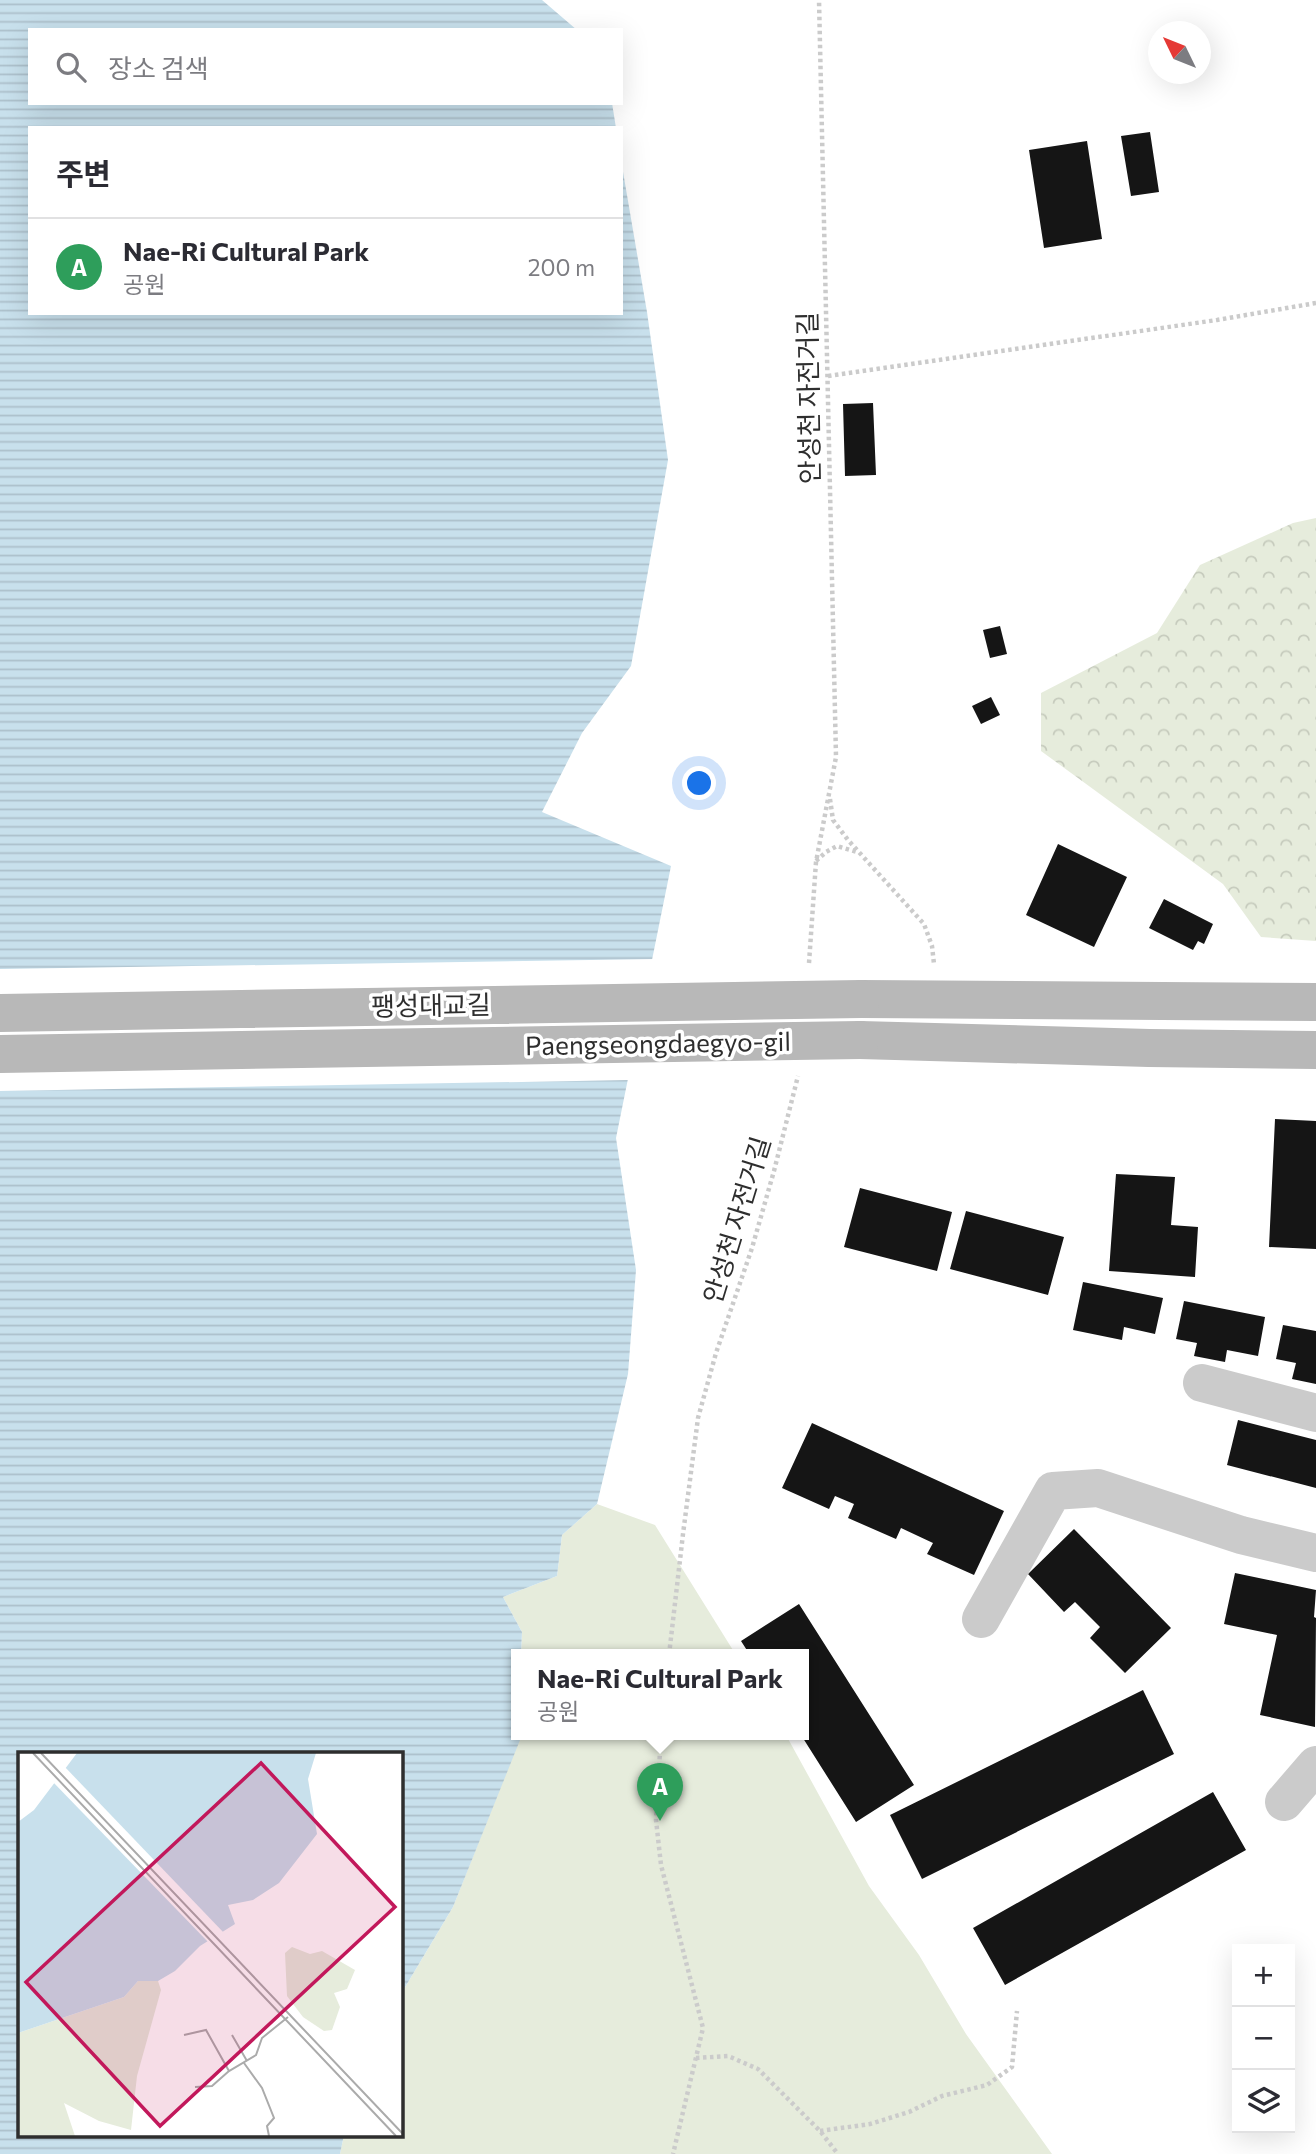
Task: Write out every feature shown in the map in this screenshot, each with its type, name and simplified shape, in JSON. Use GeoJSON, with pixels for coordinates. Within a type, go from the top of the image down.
{"type":"FeatureCollection","features":[{"type":"Feature","properties":{"kind":"main road","name":"팽성대교길"},"geometry":{"type":"LineString","coordinates":[[0,1013],[861,999],[1316,1002]]}},
{"type":"Feature","properties":{"kind":"main road","name":"Paengseongdaegyo-gil"},"geometry":{"type":"LineString","coordinates":[[0,1054],[860,1040],[1316,1050]]}},
{"type":"Feature","properties":{"kind":"street"},"geometry":{"type":"LineString","coordinates":[[1202,1383],[1316,1413]]}},
{"type":"Feature","properties":{"kind":"street"},"geometry":{"type":"LineString","coordinates":[[981,1619],[1053,1491],[1098,1488],[1241,1535],[1316,1553]]}},
{"type":"Feature","properties":{"kind":"street"},"geometry":{"type":"LineString","coordinates":[[1284,1802],[1316,1765]]}},
{"type":"Feature","properties":{"kind":"path","name":"안성천 자전거길"},"geometry":{"type":"LineString","coordinates":[[808,975],[816,862],[836,757],[819,0]]}},
{"type":"Feature","properties":{"kind":"path"},"geometry":{"type":"LineString","coordinates":[[828,376],[1204,322],[1316,303]]}},
{"type":"Feature","properties":{"kind":"path","name":"안성천 자전거길"},"geometry":{"type":"LineString","coordinates":[[829,795],[834,820],[858,852],[924,924],[932,946],[935,971]]}},
{"type":"Feature","properties":{"kind":"path"},"geometry":{"type":"LineString","coordinates":[[816,862],[836,846],[858,852]]}},
{"type":"Feature","properties":{"kind":"path","name":"안성천 자전거길"},"geometry":{"type":"LineString","coordinates":[[670,1649],[698,1418],[716,1353],[752,1248],[798,1081],[799,1068]]}},
{"type":"Feature","properties":{"kind":"path"},"geometry":{"type":"LineString","coordinates":[[661,1740],[656,1821],[661,1865],[703,2028],[673,2154]]}},
{"type":"Feature","properties":{"kind":"path"},"geometry":{"type":"LineString","coordinates":[[820,2131],[870,2124],[909,2112],[942,2096],[987,2085],[1012,2067],[1017,2011]]}},
{"type":"Feature","properties":{"kind":"path"},"geometry":{"type":"LineString","coordinates":[[696,2058],[728,2056],[758,2069],[820,2131],[838,2154]]}},
{"type":"Feature","properties":{"kind":"green space"},"geometry":{"type":"Polygon","coordinates":[[[1316,518],[1316,941],[1261,937],[1223,884],[1041,751],[1041,693],[1157,633],[1200,565],[1293,523],[1316,518]]]}},
{"type":"Feature","properties":{"kind":"green space"},"geometry":{"type":"Polygon","coordinates":[[[597,1504],[655,1525],[732,1649],[521,1649],[522,1632],[503,1597],[557,1576],[562,1535],[597,1504]]]}},
{"type":"Feature","properties":{"kind":"green space"},"geometry":{"type":"Polygon","coordinates":[[[519,1740],[789,1740],[869,1886],[919,1955],[966,2034],[1052,2154],[340,2154],[344,2136],[402,2136],[402,1992],[453,1907],[519,1740]]]}},
{"type":"Feature","properties":{"kind":"water"},"geometry":{"type":"Polygon","coordinates":[[[0,0],[542,0],[575,28],[28,28],[28,105],[612,105],[616,126],[28,126],[28,315],[623,315],[623,172],[668,460],[631,666],[582,733],[542,812],[671,866],[616,1138],[636,1270],[628,1374],[597,1504],[562,1535],[557,1576],[503,1597],[522,1632],[521,1649],[511,1649],[511,1740],[520,1740],[453,1907],[402,1992],[402,1752],[18,1752],[18,2136],[344,2136],[340,2154],[0,2154],[0,0]]]}},
{"type":"Feature","properties":{"kind":"pier"},"geometry":{"type":"Polygon","coordinates":[[[656,959],[631,1080],[0,1091],[0,969],[656,959]]]}},
{"type":"Feature","properties":{"kind":"building"},"geometry":{"type":"Polygon","coordinates":[[[1150,132],[1159,192],[1131,196],[1121,136],[1150,132]]]}},
{"type":"Feature","properties":{"kind":"building"},"geometry":{"type":"Polygon","coordinates":[[[1087,141],[1102,239],[1044,248],[1029,150],[1087,141]]]}},
{"type":"Feature","properties":{"kind":"building"},"geometry":{"type":"Polygon","coordinates":[[[873,403],[876,475],[845,476],[843,404],[873,403]]]}},
{"type":"Feature","properties":{"kind":"building"},"geometry":{"type":"Polygon","coordinates":[[[1000,626],[1007,654],[990,658],[983,630],[1000,626]]]}},
{"type":"Feature","properties":{"kind":"building"},"geometry":{"type":"Polygon","coordinates":[[[991,697],[1000,715],[981,724],[972,706],[991,697]]]}},
{"type":"Feature","properties":{"kind":"building"},"geometry":{"type":"Polygon","coordinates":[[[1058,844],[1127,877],[1094,947],[1026,915],[1058,844]]]}},
{"type":"Feature","properties":{"kind":"building"},"geometry":{"type":"Polygon","coordinates":[[[1164,899],[1213,924],[1204,944],[1198,941],[1193,950],[1149,928],[1164,899]]]}},
{"type":"Feature","properties":{"kind":"building"},"geometry":{"type":"Polygon","coordinates":[[[1275,1119],[1316,1121],[1316,1249],[1269,1247],[1275,1119]]]}},
{"type":"Feature","properties":{"kind":"building"},"geometry":{"type":"Polygon","coordinates":[[[1116,1174],[1175,1177],[1171,1225],[1198,1227],[1195,1277],[1109,1271],[1116,1174]]]}},
{"type":"Feature","properties":{"kind":"building"},"geometry":{"type":"Polygon","coordinates":[[[860,1188],[952,1212],[937,1271],[844,1247],[860,1188]]]}},
{"type":"Feature","properties":{"kind":"building"},"geometry":{"type":"Polygon","coordinates":[[[966,1211],[1064,1237],[1048,1295],[950,1269],[966,1211]]]}},
{"type":"Feature","properties":{"kind":"building"},"geometry":{"type":"Polygon","coordinates":[[[1083,1282],[1163,1298],[1155,1334],[1124,1327],[1122,1340],[1073,1330],[1083,1282]]]}},
{"type":"Feature","properties":{"kind":"building"},"geometry":{"type":"Polygon","coordinates":[[[1184,1301],[1265,1317],[1258,1356],[1227,1350],[1225,1362],[1194,1356],[1197,1343],[1176,1339],[1184,1301]]]}},
{"type":"Feature","properties":{"kind":"building"},"geometry":{"type":"Polygon","coordinates":[[[1283,1325],[1316,1331],[1316,1384],[1292,1379],[1296,1363],[1276,1359],[1283,1325]]]}},
{"type":"Feature","properties":{"kind":"building"},"geometry":{"type":"Polygon","coordinates":[[[1238,1420],[1316,1440],[1316,1488],[1227,1465],[1238,1420]]]}},
{"type":"Feature","properties":{"kind":"building"},"geometry":{"type":"Polygon","coordinates":[[[812,1423],[1004,1511],[974,1575],[927,1554],[933,1543],[901,1528],[896,1539],[848,1518],[854,1504],[835,1496],[829,1509],[782,1488],[812,1423]]]}},
{"type":"Feature","properties":{"kind":"building"},"geometry":{"type":"Polygon","coordinates":[[[1074,1529],[1171,1628],[1125,1673],[1090,1638],[1100,1627],[1075,1602],[1064,1612],[1028,1574],[1074,1529]]]}},
{"type":"Feature","properties":{"kind":"building"},"geometry":{"type":"Polygon","coordinates":[[[1235,1573],[1316,1590],[1315,1727],[1260,1715],[1277,1635],[1224,1624],[1235,1573]]]}},
{"type":"Feature","properties":{"kind":"building"},"geometry":{"type":"Polygon","coordinates":[[[799,1604],[914,1785],[856,1822],[804,1740],[809,1740],[809,1649],[746,1649],[741,1641],[799,1604]]]}},
{"type":"Feature","properties":{"kind":"building"},"geometry":{"type":"Polygon","coordinates":[[[1143,1690],[1174,1754],[922,1879],[890,1815],[1143,1690]]]}},
{"type":"Feature","properties":{"kind":"building"},"geometry":{"type":"Polygon","coordinates":[[[1213,1792],[1246,1850],[1005,1985],[973,1928],[1213,1792]]]}},
{"type":"Feature","properties":{"kind":"place","name":"Nae-Ri Cultural Park"},"geometry":{"type":"Point","coordinates":[660,1821]}}]}
